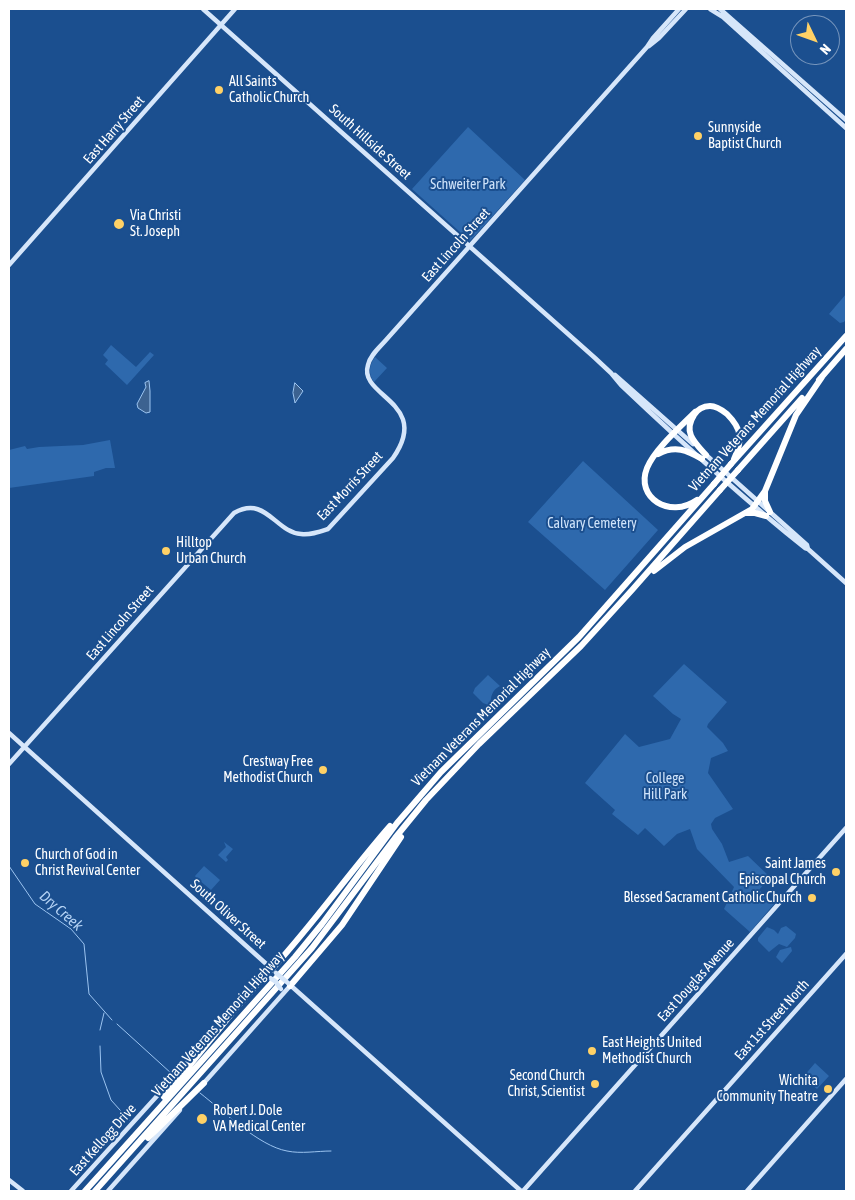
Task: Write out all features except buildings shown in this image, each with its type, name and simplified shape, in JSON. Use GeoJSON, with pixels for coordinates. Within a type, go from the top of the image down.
{"type":"FeatureCollection","features":[{"type":"Feature","properties":{"kind":"highway","name":"Vietnam Veterans Memorial Highway"},"geometry":{"type":"LineString","coordinates":[[85,1191],[322,924],[409,808],[458,754],[579,637],[846,336]]}},
{"type":"Feature","properties":{"kind":"highway","name":"Vietnam Veterans Memorial Highway"},"geometry":{"type":"LineString","coordinates":[[97,1189],[312,948],[412,816],[453,771],[581,646],[846,349]]}},
{"type":"Feature","properties":{"kind":"highway"},"geometry":{"type":"LineString","coordinates":[[632,590],[669,558],[746,513],[756,503],[765,491],[796,416],[822,377]]}},
{"type":"Feature","properties":{"kind":"highway"},"geometry":{"type":"LineString","coordinates":[[704,495],[680,508],[668,507],[658,502],[649,493],[645,479],[653,458],[675,432],[701,408],[709,406],[717,408],[724,412],[739,429],[739,449],[731,464]]}},
{"type":"Feature","properties":{"kind":"highway"},"geometry":{"type":"LineString","coordinates":[[695,412],[689,422],[690,434],[704,457]]}},
{"type":"Feature","properties":{"kind":"highway"},"geometry":{"type":"LineString","coordinates":[[653,458],[664,451],[676,448],[704,457]]}},
{"type":"Feature","properties":{"kind":"highway"},"geometry":{"type":"LineString","coordinates":[[746,513],[768,514],[765,491]]}},
{"type":"Feature","properties":{"kind":"highway"},"geometry":{"type":"LineString","coordinates":[[274,971],[380,837],[409,808]]}},
{"type":"Feature","properties":{"kind":"highway"},"geometry":{"type":"LineString","coordinates":[[289,985],[323,949],[348,916],[401,837],[412,816]]}},
{"type":"Feature","properties":{"kind":"highway"},"geometry":{"type":"LineString","coordinates":[[111,1162],[232,1014]]}},
{"type":"Feature","properties":{"kind":"highway"},"geometry":{"type":"LineString","coordinates":[[97,1189],[204,1083]]}},
{"type":"Feature","properties":{"kind":"main road","name":"South Hillside Street"},"geometry":{"type":"LineString","coordinates":[[203,9],[611,373],[621,385],[768,514],[807,545],[808,549],[846,583]]}},
{"type":"Feature","properties":{"kind":"main road","name":"East Harry Street"},"geometry":{"type":"LineString","coordinates":[[9,265],[236,9]]}},
{"type":"Feature","properties":{"kind":"main road"},"geometry":{"type":"LineString","coordinates":[[671,17],[672,9]]}},
{"type":"Feature","properties":{"kind":"main road","name":"East Lincoln Street"},"geometry":{"type":"LineString","coordinates":[[648,47],[653,38],[679,9]]}},
{"type":"Feature","properties":{"kind":"main road","name":"East Lincoln Street"},"geometry":{"type":"LineString","coordinates":[[404,428],[398,409],[373,386],[367,372],[368,363],[374,354],[648,47],[686,9]]}},
{"type":"Feature","properties":{"kind":"main road"},"geometry":{"type":"LineString","coordinates":[[710,9],[723,17],[846,128]]}},
{"type":"Feature","properties":{"kind":"main road"},"geometry":{"type":"LineString","coordinates":[[720,9],[846,120]]}},
{"type":"Feature","properties":{"kind":"main road","name":"East Morris Street"},"geometry":{"type":"LineString","coordinates":[[254,508],[264,511],[288,530],[300,534],[315,534],[328,529],[392,458],[404,437],[404,428]]}},
{"type":"Feature","properties":{"kind":"main road","name":"East Lincoln Street"},"geometry":{"type":"LineString","coordinates":[[9,764],[82,685],[226,521],[238,510],[254,508]]}},
{"type":"Feature","properties":{"kind":"main road","name":"South Oliver Street"},"geometry":{"type":"LineString","coordinates":[[9,733],[289,985],[522,1191]]}},
{"type":"Feature","properties":{"kind":"main road","name":"East Douglas Avenue"},"geometry":{"type":"LineString","coordinates":[[522,1191],[846,828]]}},
{"type":"Feature","properties":{"kind":"main road","name":"East 1st Street North"},"geometry":{"type":"LineString","coordinates":[[635,1191],[846,954]]}},
{"type":"Feature","properties":{"kind":"main road","name":"East Kellogg Drive"},"geometry":{"type":"LineString","coordinates":[[71,1191],[262,981],[274,971]]}},
{"type":"Feature","properties":{"kind":"main road"},"geometry":{"type":"LineString","coordinates":[[262,981],[270,978],[275,981],[281,989],[280,997]]}},
{"type":"Feature","properties":{"kind":"main road"},"geometry":{"type":"LineString","coordinates":[[108,1191],[289,985]]}},
{"type":"Feature","properties":{"kind":"main road"},"geometry":{"type":"LineString","coordinates":[[747,1191],[846,1079]]}},
{"type":"Feature","properties":{"kind":"main road"},"geometry":{"type":"LineString","coordinates":[[9,1180],[21,1191]]}},
{"type":"Feature","properties":{"kind":"green space","name":"Schweiter Park"},"geometry":{"type":"Polygon","coordinates":[[[468,127],[525,180],[470,241],[412,189],[468,127]]]}},
{"type":"Feature","properties":{"kind":"green space"},"geometry":{"type":"Polygon","coordinates":[[[846,294],[846,319],[840,323],[829,314],[846,294]]]}},
{"type":"Feature","properties":{"kind":"green space"},"geometry":{"type":"Polygon","coordinates":[[[111,345],[136,367],[150,352],[154,355],[127,385],[105,364],[108,360],[103,355],[111,345]]]}},
{"type":"Feature","properties":{"kind":"green space"},"geometry":{"type":"Polygon","coordinates":[[[375,357],[387,368],[374,382],[370,369],[375,357]]]}},
{"type":"Feature","properties":{"kind":"green space"},"geometry":{"type":"Polygon","coordinates":[[[110,440],[115,468],[106,468],[94,472],[94,476],[9,488],[9,450],[25,446],[27,449],[83,445],[110,440]]]}},
{"type":"Feature","properties":{"kind":"green space","name":"Calvary Cemetery"},"geometry":{"type":"Polygon","coordinates":[[[583,461],[658,530],[605,590],[528,522],[583,461]]]}},
{"type":"Feature","properties":{"kind":"green space","name":"College Hill Park"},"geometry":{"type":"Polygon","coordinates":[[[684,664],[727,702],[707,727],[723,743],[728,751],[711,758],[708,773],[733,809],[715,818],[711,824],[729,862],[748,856],[770,877],[759,890],[774,904],[750,932],[724,909],[734,887],[697,849],[690,829],[677,834],[664,846],[645,828],[638,835],[612,814],[615,810],[585,783],[625,734],[639,747],[670,739],[681,719],[653,696],[684,664]]]}},
{"type":"Feature","properties":{"kind":"green space"},"geometry":{"type":"Polygon","coordinates":[[[488,675],[500,686],[492,694],[491,706],[483,703],[473,693],[475,688],[488,675]]]}},
{"type":"Feature","properties":{"kind":"green space"},"geometry":{"type":"Polygon","coordinates":[[[224,842],[233,849],[226,857],[228,860],[226,862],[218,855],[226,847],[224,842]]]}},
{"type":"Feature","properties":{"kind":"green space"},"geometry":{"type":"Polygon","coordinates":[[[204,866],[220,880],[211,890],[199,880],[200,884],[198,886],[192,882],[197,879],[195,876],[204,866]]]}},
{"type":"Feature","properties":{"kind":"green space"},"geometry":{"type":"Polygon","coordinates":[[[786,926],[796,934],[787,947],[779,944],[769,952],[758,941],[758,938],[767,927],[778,934],[781,928],[786,926]]]}},
{"type":"Feature","properties":{"kind":"green space"},"geometry":{"type":"Polygon","coordinates":[[[791,947],[792,951],[782,963],[776,957],[780,950],[791,947]]]}},
{"type":"Feature","properties":{"kind":"green space"},"geometry":{"type":"Polygon","coordinates":[[[815,1063],[829,1076],[817,1089],[803,1077],[815,1063]]]}},
{"type":"Feature","properties":{"kind":"shaded area"},"geometry":{"type":"Polygon","coordinates":[[[149,381],[150,412],[146,413],[138,408],[137,404],[146,387],[145,383],[149,381]]]}},
{"type":"Feature","properties":{"kind":"shaded area"},"geometry":{"type":"Polygon","coordinates":[[[295,383],[303,391],[295,403],[293,393],[295,383]]]}},
{"type":"Feature","properties":{"kind":"waterway","name":"Dry Creek"},"geometry":{"type":"LineString","coordinates":[[9,866],[35,904],[71,929],[84,944],[89,994],[112,1020]]}},
{"type":"Feature","properties":{"kind":"waterway","name":"Dry Creek"},"geometry":{"type":"LineString","coordinates":[[100,1030],[104,1013]]}},
{"type":"Feature","properties":{"kind":"waterway"},"geometry":{"type":"LineString","coordinates":[[117,1024],[172,1074]]}},
{"type":"Feature","properties":{"kind":"waterway","name":"Dry Creek"},"geometry":{"type":"LineString","coordinates":[[100,1046],[101,1072],[111,1100],[129,1120]]}},
{"type":"Feature","properties":{"kind":"waterway"},"geometry":{"type":"LineString","coordinates":[[200,1093],[253,1135],[276,1148],[298,1152],[331,1151]]}},
{"type":"Feature","properties":{"kind":"place","name":"All Saints Catholic Church"},"geometry":{"type":"Point","coordinates":[219,90]}},
{"type":"Feature","properties":{"kind":"place","name":"Sunnyside Baptist Church"},"geometry":{"type":"Point","coordinates":[698,136]}},
{"type":"Feature","properties":{"kind":"place","name":"Via Christi St. Joseph"},"geometry":{"type":"Point","coordinates":[119,224]}},
{"type":"Feature","properties":{"kind":"place","name":"Hilltop Urban Church"},"geometry":{"type":"Point","coordinates":[166,551]}},
{"type":"Feature","properties":{"kind":"place","name":"Crestway Free Methodist Church"},"geometry":{"type":"Point","coordinates":[323,770]}},
{"type":"Feature","properties":{"kind":"place","name":"Church of God in Christ Revival Center"},"geometry":{"type":"Point","coordinates":[25,863]}},
{"type":"Feature","properties":{"kind":"place","name":"Saint James Episcopal Church"},"geometry":{"type":"Point","coordinates":[836,872]}},
{"type":"Feature","properties":{"kind":"place","name":"Blessed Sacrament Catholic Church"},"geometry":{"type":"Point","coordinates":[812,898]}},
{"type":"Feature","properties":{"kind":"place","name":"East Heights United Methodist Church"},"geometry":{"type":"Point","coordinates":[592,1051]}},
{"type":"Feature","properties":{"kind":"place","name":"Second Church Christ, Scientist"},"geometry":{"type":"Point","coordinates":[595,1084]}},
{"type":"Feature","properties":{"kind":"place","name":"Wichita Community Theatre"},"geometry":{"type":"Point","coordinates":[828,1089]}},
{"type":"Feature","properties":{"kind":"place","name":"Robert J. Dole VA Medical Center"},"geometry":{"type":"Point","coordinates":[202,1119]}}]}
